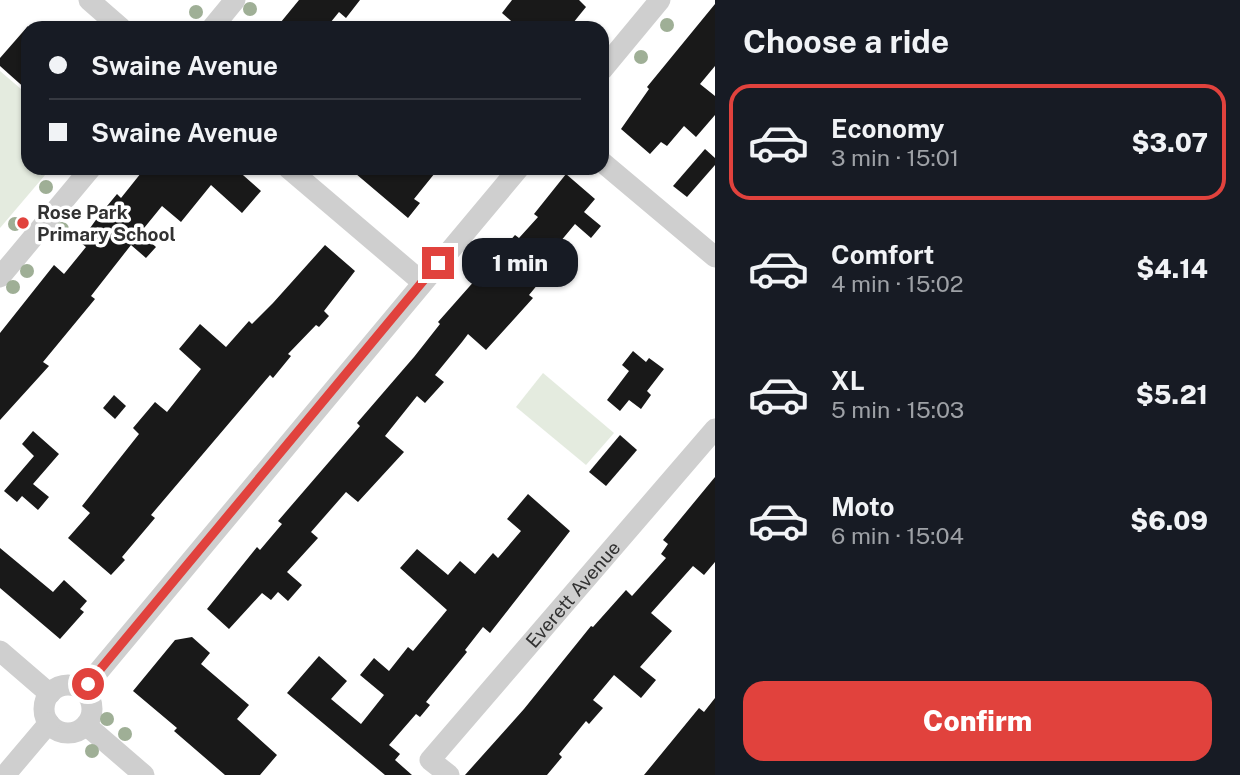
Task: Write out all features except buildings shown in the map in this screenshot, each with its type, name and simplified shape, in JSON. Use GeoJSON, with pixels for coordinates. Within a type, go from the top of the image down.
{"type":"FeatureCollection","features":[{"type":"Feature","properties":{"kind":"street"},"geometry":{"type":"LineString","coordinates":[[89,0],[113,21]]}},
{"type":"Feature","properties":{"kind":"street"},"geometry":{"type":"LineString","coordinates":[[218,21],[235,0]]}},
{"type":"Feature","properties":{"kind":"street"},"geometry":{"type":"LineString","coordinates":[[609,62],[660,0]]}},
{"type":"Feature","properties":{"kind":"street"},"geometry":{"type":"LineString","coordinates":[[609,168],[715,257]]}},
{"type":"Feature","properties":{"kind":"street"},"geometry":{"type":"LineString","coordinates":[[0,277],[85,175]]}},
{"type":"Feature","properties":{"kind":"street"},"geometry":{"type":"LineString","coordinates":[[296,175],[422,282]]}},
{"type":"Feature","properties":{"kind":"street"},"geometry":{"type":"LineString","coordinates":[[83,690],[513,175]]}},
{"type":"Feature","properties":{"kind":"street","name":"Everett Avenue"},"geometry":{"type":"LineString","coordinates":[[449,775],[430,760],[715,429]]}},
{"type":"Feature","properties":{"kind":"street"},"geometry":{"type":"LineString","coordinates":[[0,651],[50,694]]}},
{"type":"Feature","properties":{"kind":"street"},"geometry":{"type":"LineString","coordinates":[[64,686],[83,690],[91,704],[86,725],[71,733],[55,729],[49,723],[44,708],[50,694],[64,686]]}},
{"type":"Feature","properties":{"kind":"street"},"geometry":{"type":"LineString","coordinates":[[5,775],[49,723]]}},
{"type":"Feature","properties":{"kind":"street"},"geometry":{"type":"LineString","coordinates":[[86,725],[144,775]]}},
{"type":"Feature","properties":{"kind":"shaded area"},"geometry":{"type":"Polygon","coordinates":[[[0,71],[21,89],[21,175],[45,175],[0,228],[0,71]]]}},
{"type":"Feature","properties":{"kind":"shaded area"},"geometry":{"type":"Polygon","coordinates":[[[543,373],[614,433],[586,465],[516,407],[543,373]]]}},
{"type":"Feature","properties":{"kind":"place","name":"Rose Park Primary School"},"geometry":{"type":"Point","coordinates":[23,223]}},
{"type":"Feature","properties":{"kind":"route"},"geometry":{"type":"LineString","coordinates":[[88,684],[438,263]]}}]}
